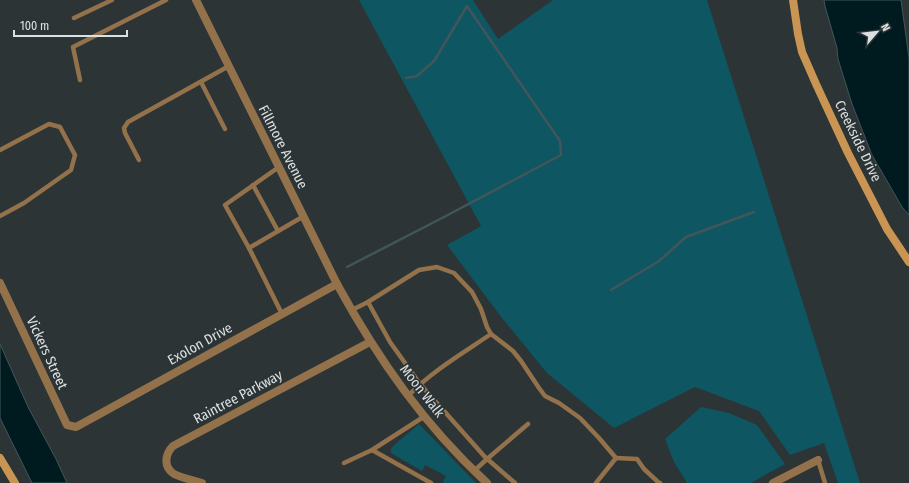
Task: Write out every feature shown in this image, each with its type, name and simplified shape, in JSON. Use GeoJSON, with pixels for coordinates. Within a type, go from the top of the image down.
{"type":"FeatureCollection","features":[{"type":"Feature","properties":{"kind":"street","name":"Fillmore Avenue"},"geometry":{"type":"LineString","coordinates":[[196,0],[350,307]]}},
{"type":"Feature","properties":{"kind":"street","name":"Creekside Drive"},"geometry":{"type":"LineString","coordinates":[[793,0],[802,52],[816,84],[845,146],[887,229],[909,262]]}},
{"type":"Feature","properties":{"kind":"street","name":"Vickers Street"},"geometry":{"type":"LineString","coordinates":[[0,283],[67,425],[76,427]]}},
{"type":"Feature","properties":{"kind":"street","name":"Exolon Drive"},"geometry":{"type":"LineString","coordinates":[[76,427],[338,284]]}},
{"type":"Feature","properties":{"kind":"street","name":"Moon Walk"},"geometry":{"type":"LineString","coordinates":[[350,307],[370,342],[408,396],[446,441],[488,483]]}},
{"type":"Feature","properties":{"kind":"street","name":"Raintree Parkway"},"geometry":{"type":"LineString","coordinates":[[202,483],[175,474],[170,470],[167,466],[166,456],[168,451],[173,446],[370,342]]}},
{"type":"Feature","properties":{"kind":"street"},"geometry":{"type":"LineString","coordinates":[[773,483],[818,460]]}},
{"type":"Feature","properties":{"kind":"street"},"geometry":{"type":"LineString","coordinates":[[1,461],[15,483]]}},
{"type":"Feature","properties":{"kind":"lane"},"geometry":{"type":"LineString","coordinates":[[74,18],[112,0]]}},
{"type":"Feature","properties":{"kind":"lane"},"geometry":{"type":"LineString","coordinates":[[80,80],[72,47],[166,0]]}},
{"type":"Feature","properties":{"kind":"lane"},"geometry":{"type":"LineString","coordinates":[[139,160],[125,133],[124,128],[128,122],[229,66]]}},
{"type":"Feature","properties":{"kind":"lane"},"geometry":{"type":"LineString","coordinates":[[201,82],[225,129]]}},
{"type":"Feature","properties":{"kind":"lane"},"geometry":{"type":"LineString","coordinates":[[0,150],[49,124],[60,127],[74,156],[71,170],[24,203],[0,216]]}},
{"type":"Feature","properties":{"kind":"lane"},"geometry":{"type":"LineString","coordinates":[[279,167],[225,204],[282,314]]}},
{"type":"Feature","properties":{"kind":"lane"},"geometry":{"type":"LineString","coordinates":[[254,185],[278,231]]}},
{"type":"Feature","properties":{"kind":"lane"},"geometry":{"type":"LineString","coordinates":[[249,248],[304,216]]}},
{"type":"Feature","properties":{"kind":"lane"},"geometry":{"type":"LineString","coordinates":[[350,307],[368,302],[419,270],[437,267],[454,273],[472,292],[491,334],[513,351],[545,396],[559,403],[580,418],[616,458],[637,459],[644,469],[660,483]]}},
{"type":"Feature","properties":{"kind":"lane"},"geometry":{"type":"LineString","coordinates":[[368,302],[390,342],[420,384],[487,459],[515,483]]}},
{"type":"Feature","properties":{"kind":"lane"},"geometry":{"type":"LineString","coordinates":[[408,396],[420,384],[449,362],[491,334]]}},
{"type":"Feature","properties":{"kind":"lane"},"geometry":{"type":"LineString","coordinates":[[344,463],[372,450],[425,416]]}},
{"type":"Feature","properties":{"kind":"lane"},"geometry":{"type":"LineString","coordinates":[[474,470],[528,424]]}},
{"type":"Feature","properties":{"kind":"lane"},"geometry":{"type":"LineString","coordinates":[[372,450],[431,483]]}},
{"type":"Feature","properties":{"kind":"lane"},"geometry":{"type":"LineString","coordinates":[[596,483],[616,458]]}},
{"type":"Feature","properties":{"kind":"lane"},"geometry":{"type":"LineString","coordinates":[[818,460],[824,483]]}},
{"type":"Feature","properties":{"kind":"shaded area"},"geometry":{"type":"Polygon","coordinates":[[[359,0],[473,0],[498,39],[553,0],[707,0],[860,483],[838,483],[824,443],[790,455],[759,411],[695,387],[614,428],[547,373],[502,318],[447,245],[481,226],[359,0]]]}},
{"type":"Feature","properties":{"kind":"shaded area"},"geometry":{"type":"Polygon","coordinates":[[[824,0],[901,0],[909,58],[909,215],[902,207],[872,155],[852,104],[838,59],[837,48],[824,0]]]}},
{"type":"Feature","properties":{"kind":"shaded area"},"geometry":{"type":"Polygon","coordinates":[[[0,344],[28,407],[67,483],[32,483],[0,418],[0,344]]]}},
{"type":"Feature","properties":{"kind":"shaded area"},"geometry":{"type":"Polygon","coordinates":[[[701,407],[729,413],[757,425],[785,464],[751,483],[687,483],[674,462],[665,439],[701,407]]]}},
{"type":"Feature","properties":{"kind":"shaded area"},"geometry":{"type":"Polygon","coordinates":[[[419,424],[476,483],[444,483],[443,482],[446,476],[425,465],[422,471],[391,453],[391,449],[394,445],[419,424]]]}},
{"type":"Feature","properties":{"kind":"waterway"},"geometry":{"type":"LineString","coordinates":[[347,267],[561,155],[560,141],[467,6],[434,61],[417,76],[406,78]]}},
{"type":"Feature","properties":{"kind":"waterway"},"geometry":{"type":"LineString","coordinates":[[611,290],[659,261],[686,237],[754,212]]}}]}
